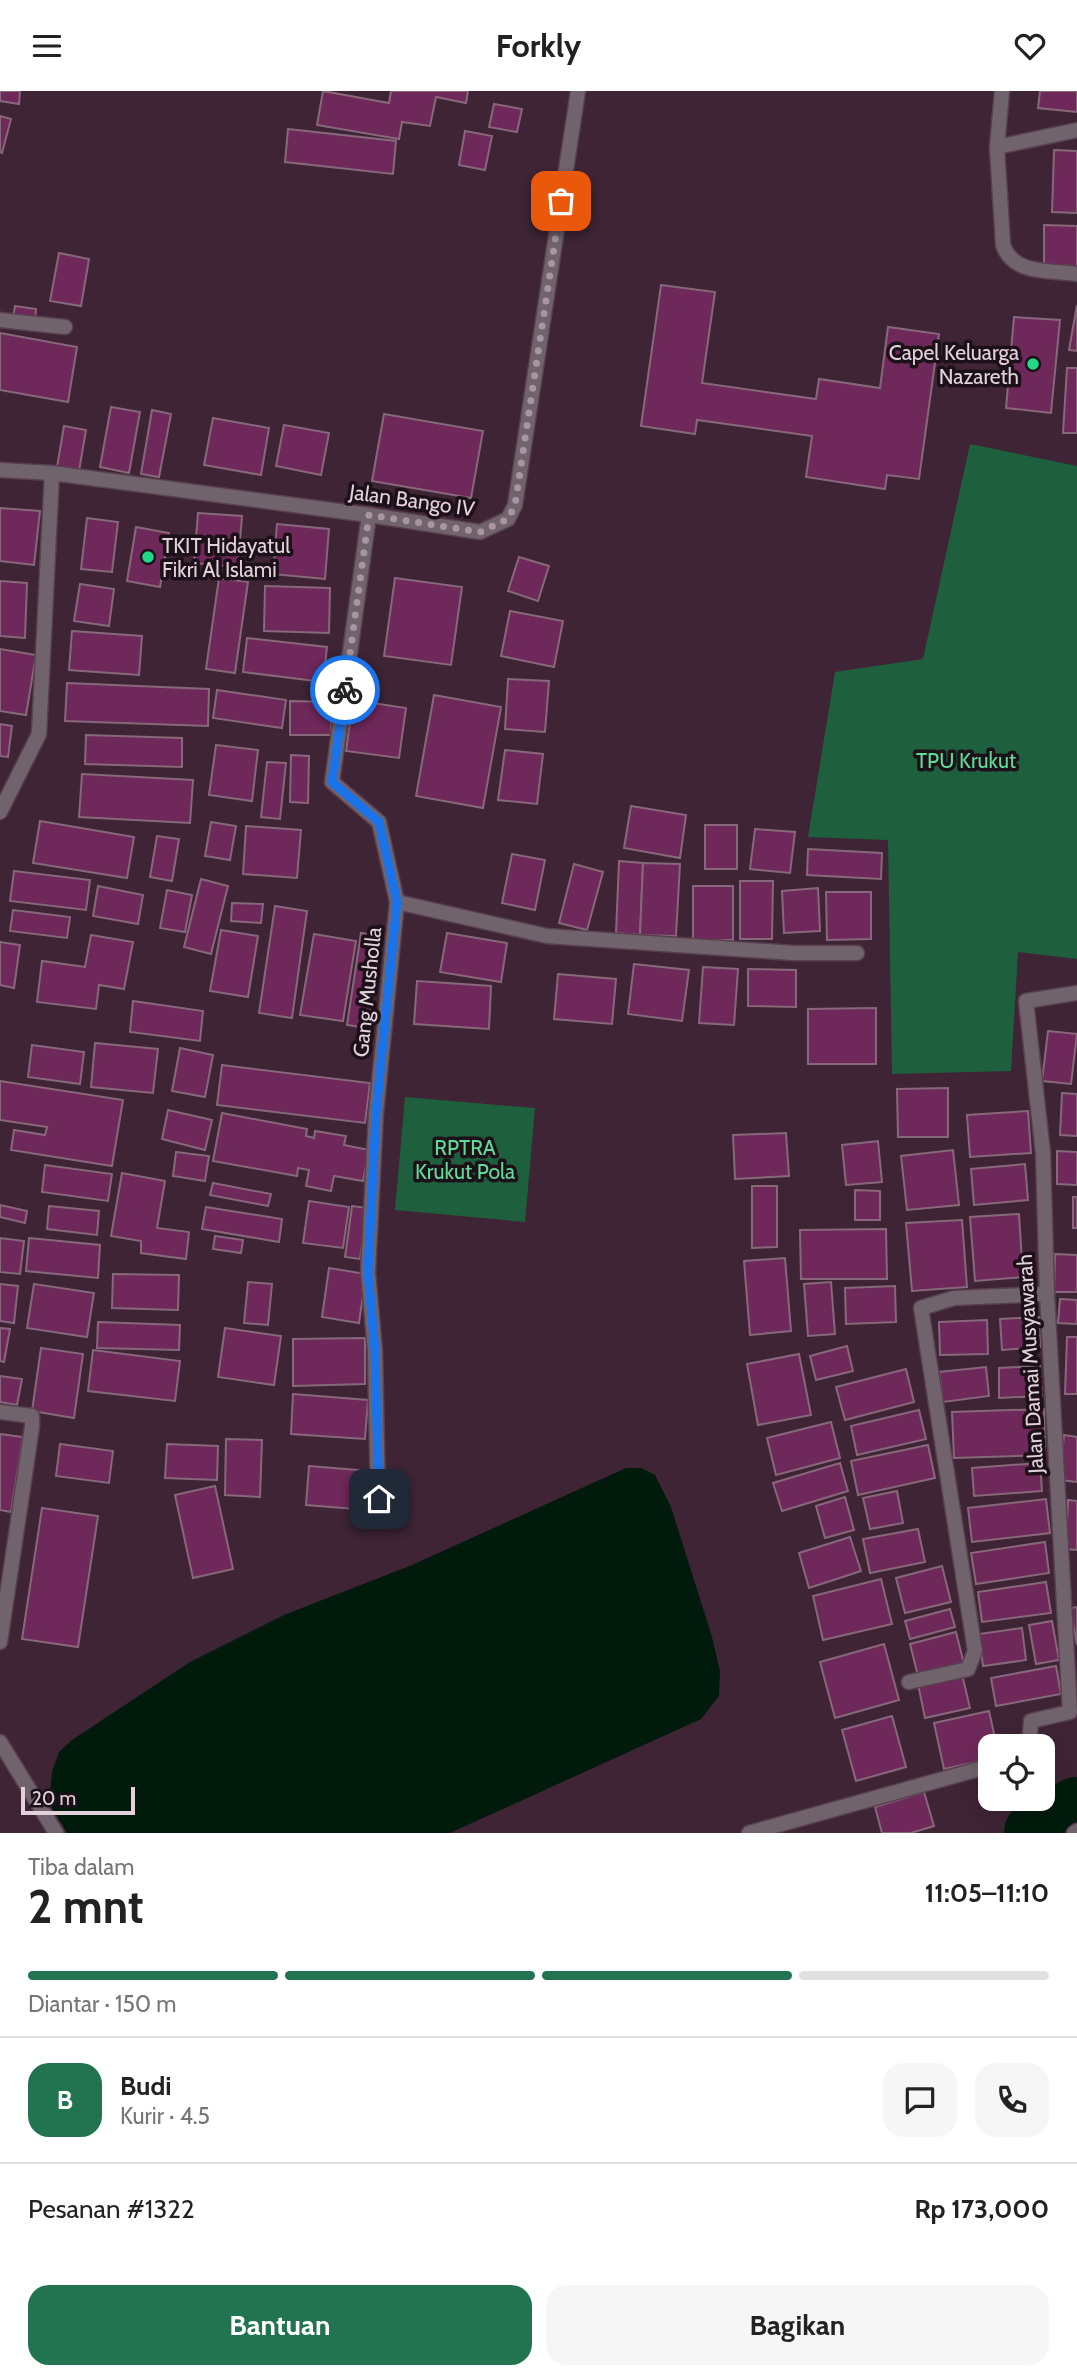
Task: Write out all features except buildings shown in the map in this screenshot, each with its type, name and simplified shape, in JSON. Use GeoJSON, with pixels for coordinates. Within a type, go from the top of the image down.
{"type":"FeatureCollection","features":[{"type":"Feature","properties":{"kind":"street","name":"Jalan Bango IV"},"geometry":{"type":"LineString","coordinates":[[0,470],[52,473],[480,532],[508,519],[515,505],[578,91]]}},
{"type":"Feature","properties":{"kind":"street"},"geometry":{"type":"LineString","coordinates":[[1002,91],[997,147],[1003,245],[1007,256],[1023,267],[1077,274]]}},
{"type":"Feature","properties":{"kind":"street"},"geometry":{"type":"LineString","coordinates":[[997,147],[1077,130]]}},
{"type":"Feature","properties":{"kind":"street"},"geometry":{"type":"LineString","coordinates":[[0,320],[65,327]]}},
{"type":"Feature","properties":{"kind":"street"},"geometry":{"type":"LineString","coordinates":[[0,812],[39,734],[52,473]]}},
{"type":"Feature","properties":{"kind":"street","name":"Gang Musholla"},"geometry":{"type":"LineString","coordinates":[[369,515],[332,782],[379,822],[397,902],[376,1113],[368,1272],[375,1351],[379,1499]]}},
{"type":"Feature","properties":{"kind":"street"},"geometry":{"type":"LineString","coordinates":[[397,902],[547,936],[793,953],[857,953]]}},
{"type":"Feature","properties":{"kind":"street","name":"Jalan Damai Musyawarah"},"geometry":{"type":"LineString","coordinates":[[1030,1734],[1031,1721],[1070,1712],[1047,1294],[1043,1153],[1026,1001],[1077,993]]}},
{"type":"Feature","properties":{"kind":"street"},"geometry":{"type":"LineString","coordinates":[[909,1682],[968,1668],[975,1651],[920,1308],[954,1298],[1047,1294]]}},
{"type":"Feature","properties":{"kind":"street"},"geometry":{"type":"LineString","coordinates":[[0,1412],[32,1416],[0,1642]]}},
{"type":"Feature","properties":{"kind":"street"},"geometry":{"type":"LineString","coordinates":[[0,1742],[57,1833]]}},
{"type":"Feature","properties":{"kind":"street"},"geometry":{"type":"LineString","coordinates":[[749,1833],[978,1769]]}},
{"type":"Feature","properties":{"kind":"green space","name":"TPU Krukut"},"geometry":{"type":"Polygon","coordinates":[[[970,444],[1077,466],[1077,959],[1018,952],[1011,1071],[892,1074],[888,840],[808,837],[835,672],[923,659],[970,444]]]}},
{"type":"Feature","properties":{"kind":"green space","name":"RPTRA Krukut Pola"},"geometry":{"type":"Polygon","coordinates":[[[405,1097],[535,1108],[525,1222],[395,1210],[405,1097]]]}},
{"type":"Feature","properties":{"kind":"shaded area"},"geometry":{"type":"Polygon","coordinates":[[[626,1468],[641,1468],[655,1475],[671,1507],[712,1637],[720,1671],[719,1696],[701,1719],[450,1833],[67,1833],[49,1803],[52,1772],[59,1752],[72,1740],[190,1662],[284,1615],[412,1565],[626,1468]]]}},
{"type":"Feature","properties":{"kind":"waterway"},"geometry":{"type":"LineString","coordinates":[[1038,1833],[1077,1811]]}},
{"type":"Feature","properties":{"kind":"way so far"},"geometry":{"type":"LineString","coordinates":[[345,690],[369,515],[480,532],[508,519],[515,505],[561,201]]}},
{"type":"Feature","properties":{"kind":"place","name":"Capel Keluarga Nazareth"},"geometry":{"type":"Point","coordinates":[1033,364]}},
{"type":"Feature","properties":{"kind":"place","name":"TKIT Hidayatul Fikri Al Islami"},"geometry":{"type":"Point","coordinates":[148,557]}},
{"type":"Feature","properties":{"kind":"route"},"geometry":{"type":"LineString","coordinates":[[345,690],[332,782],[379,822],[397,902],[376,1113],[368,1272],[375,1351],[379,1499]]}}]}
